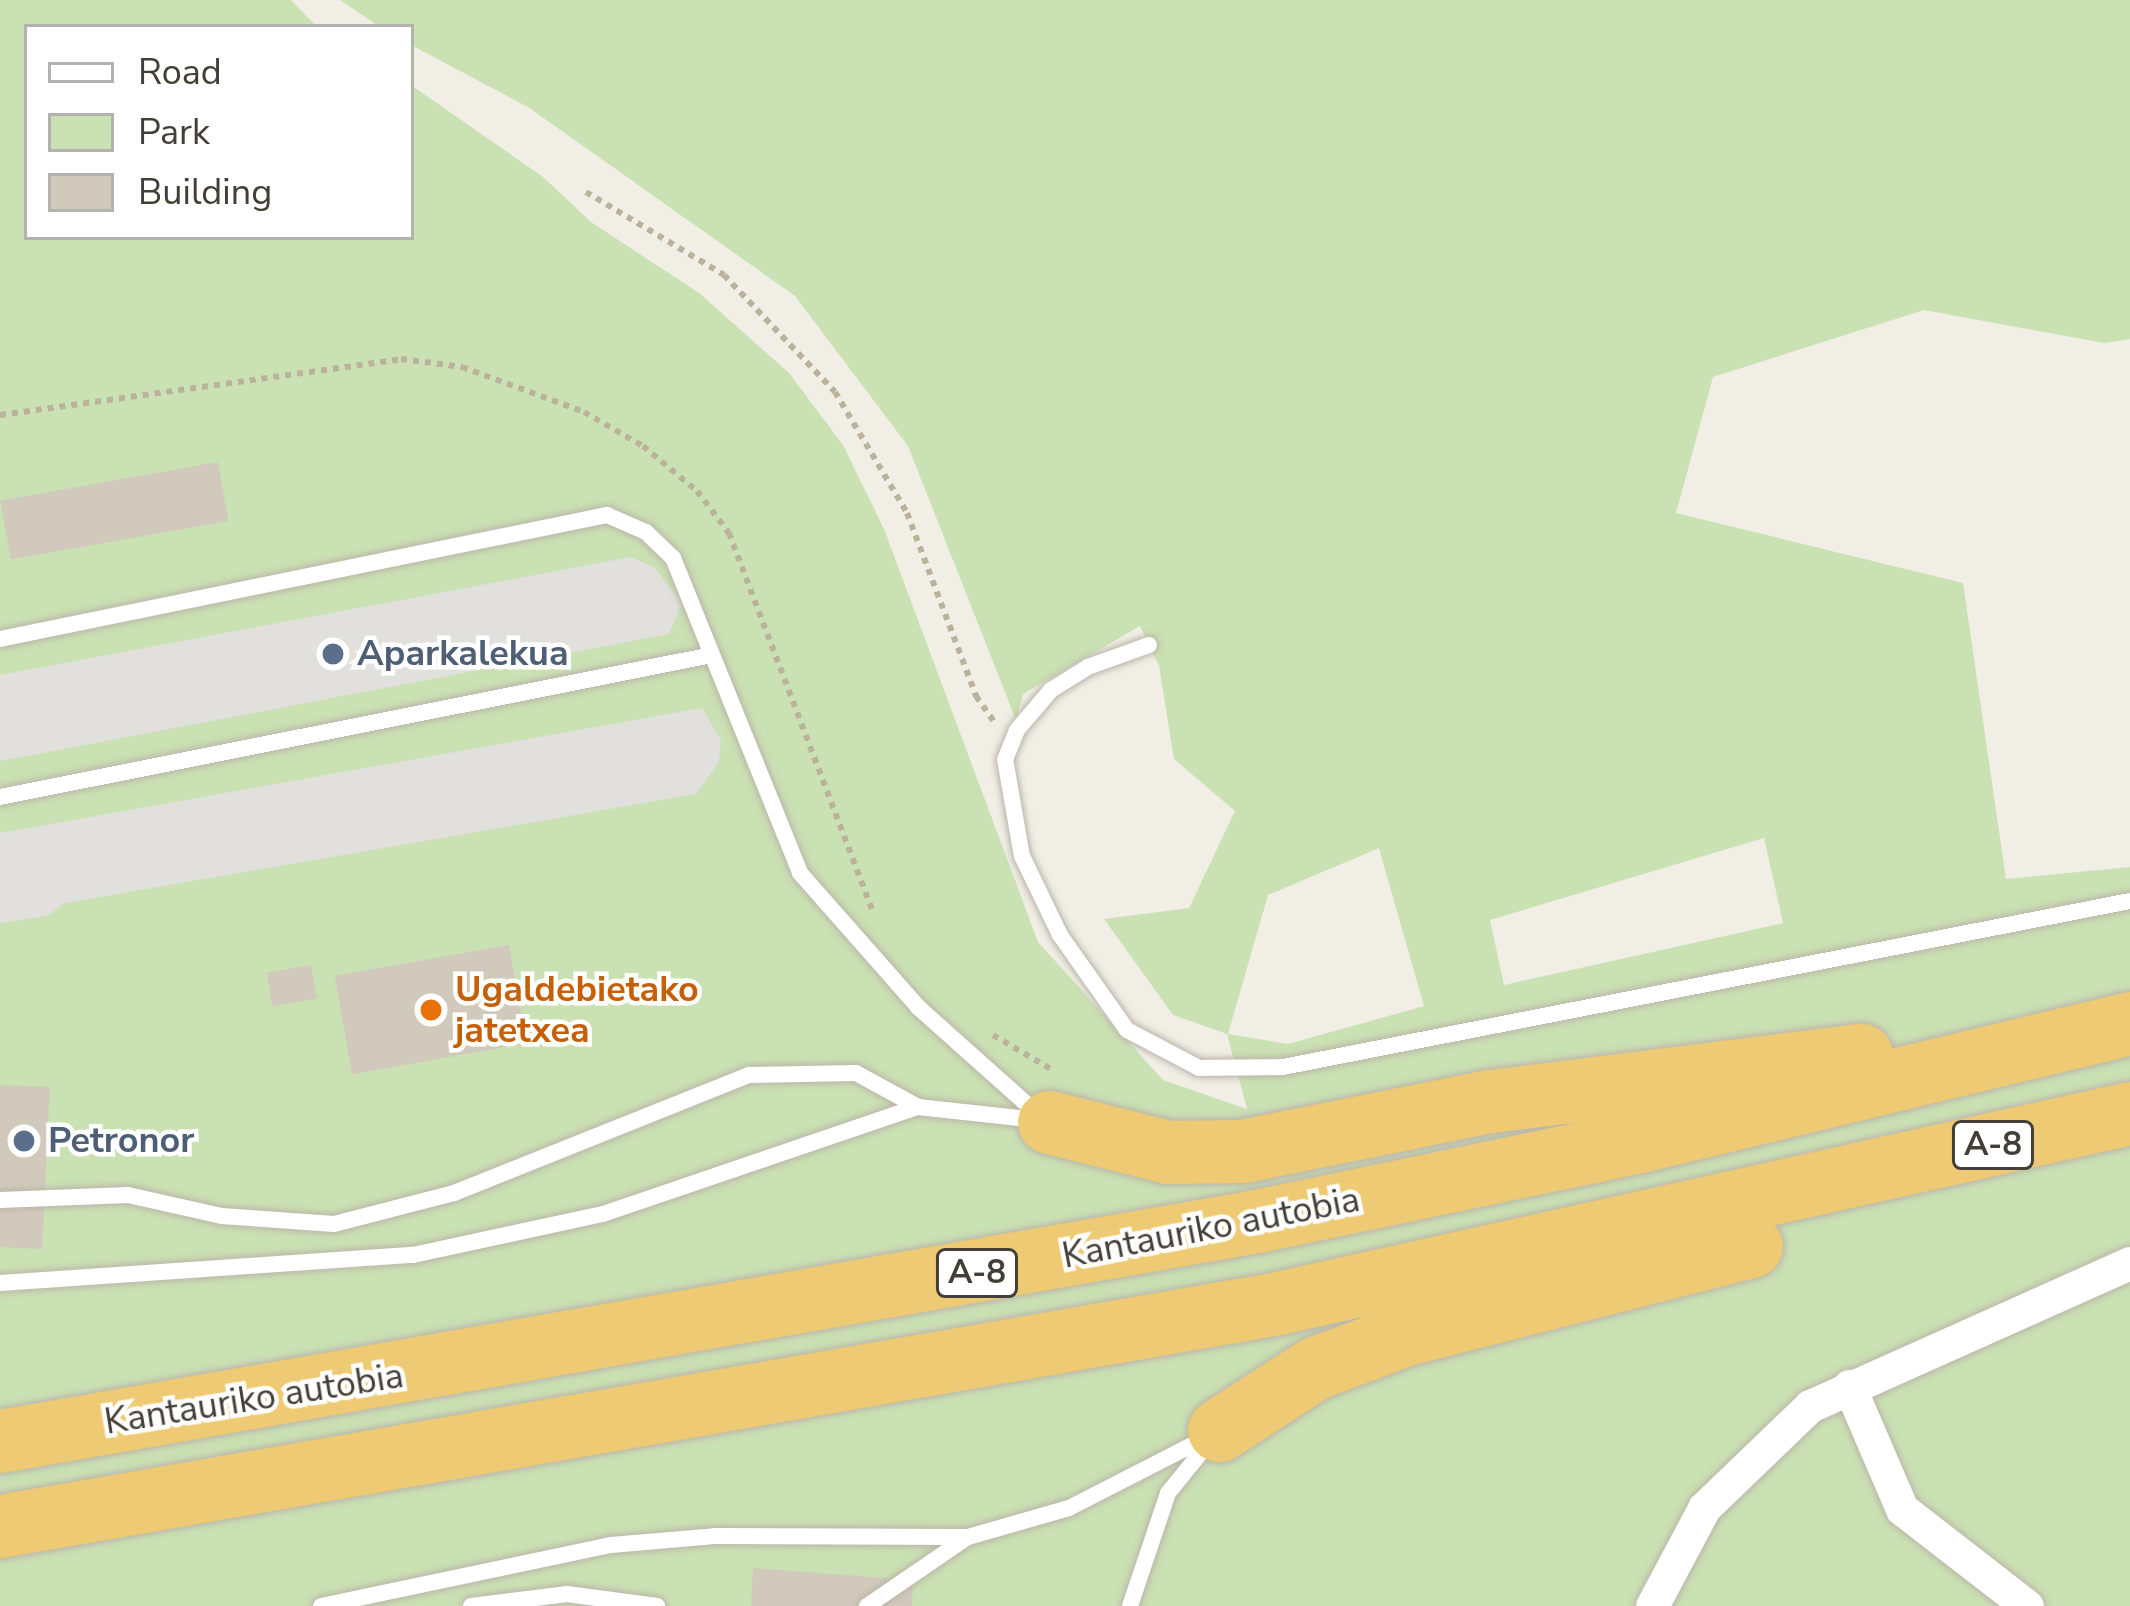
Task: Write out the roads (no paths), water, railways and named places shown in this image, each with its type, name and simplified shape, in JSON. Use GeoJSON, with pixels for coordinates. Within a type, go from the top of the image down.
{"type":"FeatureCollection","features":[{"type":"Feature","properties":{"kind":"highway","name":"Kantauriko autobia"},"geometry":{"type":"LineString","coordinates":[[0,1441],[1257,1221],[1662,1136],[2130,1023]]}},
{"type":"Feature","properties":{"kind":"highway"},"geometry":{"type":"LineString","coordinates":[[1049,1122],[1168,1152],[1242,1151],[1490,1101],[1854,1054],[1947,1065]]}},
{"type":"Feature","properties":{"kind":"highway","name":"A-8"},"geometry":{"type":"LineString","coordinates":[[0,1526],[1273,1304],[1856,1178],[2130,1113]]}},
{"type":"Feature","properties":{"kind":"highway"},"geometry":{"type":"LineString","coordinates":[[1219,1430],[1315,1368],[1406,1334],[1776,1240],[1856,1178]]}},
{"type":"Feature","properties":{"kind":"street"},"geometry":{"type":"LineString","coordinates":[[1652,1606],[1704,1508],[1810,1406],[2130,1263]]}},
{"type":"Feature","properties":{"kind":"street"},"geometry":{"type":"LineString","coordinates":[[1849,1386],[1902,1509],[2027,1606]]}},
{"type":"Feature","properties":{"kind":"lane"},"geometry":{"type":"LineString","coordinates":[[0,638],[607,515],[646,532],[673,558],[707,656],[800,873],[838,925],[988,1077],[1049,1122]]}},
{"type":"Feature","properties":{"kind":"lane"},"geometry":{"type":"LineString","coordinates":[[1149,645],[1088,667],[1051,690],[1005,759],[1022,856],[1060,935],[1127,1030],[1199,1068],[1283,1067],[2130,901]]}},
{"type":"Feature","properties":{"kind":"lane"},"geometry":{"type":"LineString","coordinates":[[0,797],[707,656]]}},
{"type":"Feature","properties":{"kind":"lane"},"geometry":{"type":"LineString","coordinates":[[0,1200],[128,1196],[222,1216],[334,1224],[454,1193],[749,1076],[856,1072],[918,1107],[1049,1122]]}},
{"type":"Feature","properties":{"kind":"lane"},"geometry":{"type":"LineString","coordinates":[[0,1282],[412,1255],[505,1238],[603,1214],[918,1107]]}},
{"type":"Feature","properties":{"kind":"lane"},"geometry":{"type":"LineString","coordinates":[[320,1606],[611,1546],[715,1536],[968,1537],[1069,1508],[1219,1430]]}},
{"type":"Feature","properties":{"kind":"lane"},"geometry":{"type":"LineString","coordinates":[[1130,1606],[1168,1493],[1219,1430]]}},
{"type":"Feature","properties":{"kind":"lane"},"geometry":{"type":"LineString","coordinates":[[867,1606],[968,1537]]}},
{"type":"Feature","properties":{"kind":"lane"},"geometry":{"type":"LineString","coordinates":[[471,1606],[567,1594],[657,1606]]}},
{"type":"Feature","properties":{"kind":"place","name":"Aparkalekua"},"geometry":{"type":"Point","coordinates":[333,654]}},
{"type":"Feature","properties":{"kind":"place","name":"Ugaldebietako jatetxea"},"geometry":{"type":"Point","coordinates":[431,1010]}},
{"type":"Feature","properties":{"kind":"place","name":"Petronor"},"geometry":{"type":"Point","coordinates":[24,1141]}}]}
